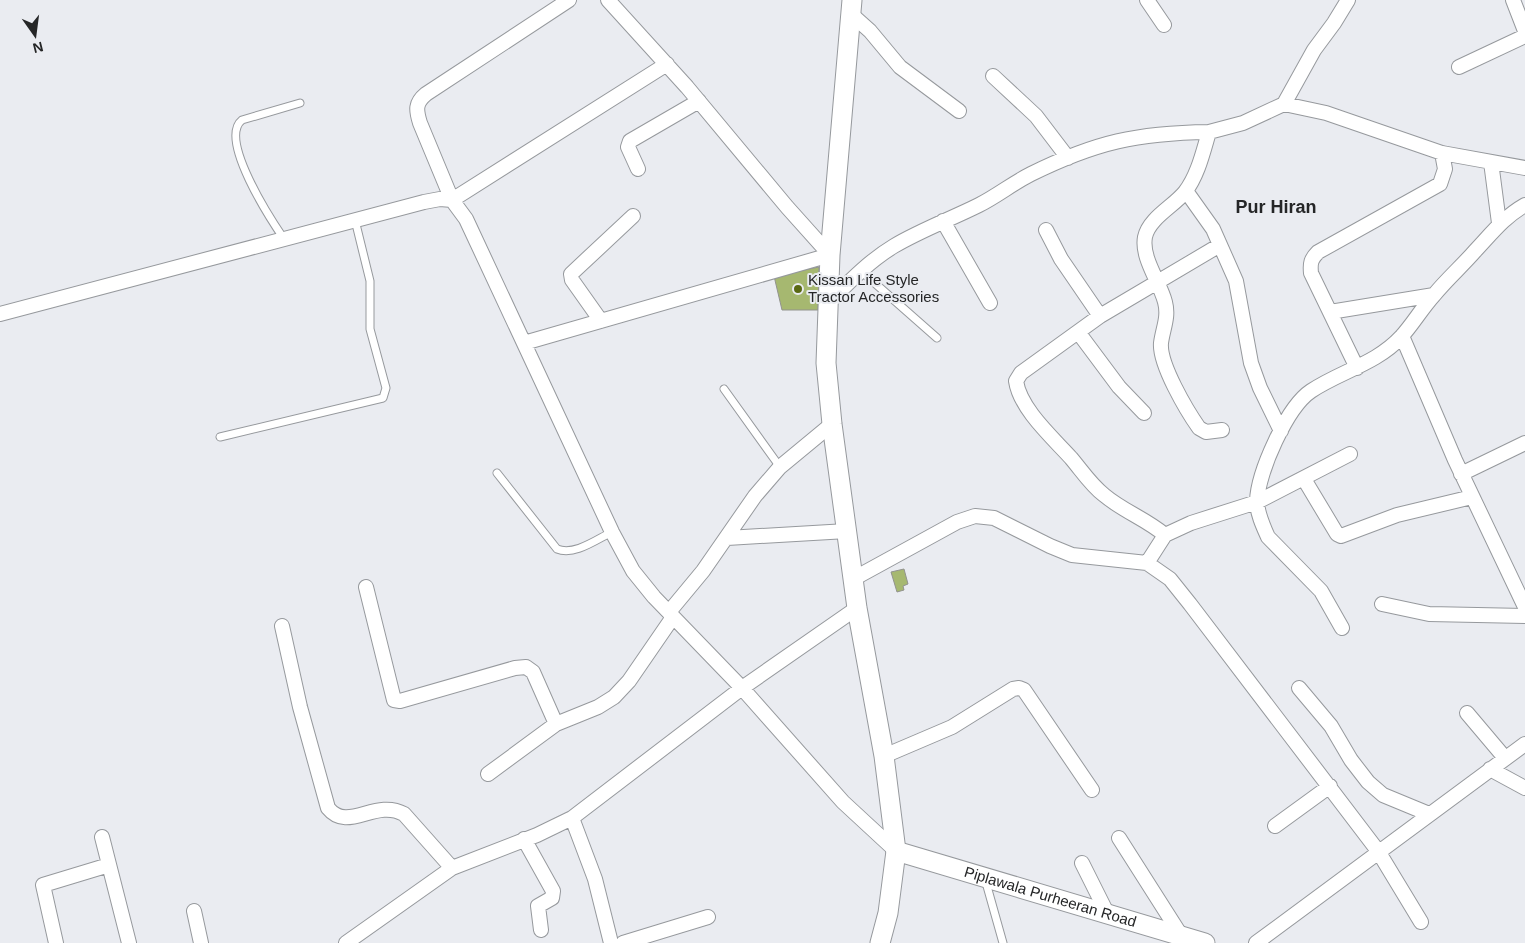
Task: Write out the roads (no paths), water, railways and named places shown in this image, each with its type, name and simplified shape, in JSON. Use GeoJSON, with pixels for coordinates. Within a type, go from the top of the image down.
{"type":"FeatureCollection","features":[{"type":"Feature","properties":{"kind":"main road"},"geometry":{"type":"LineString","coordinates":[[852,7],[830,255],[826,363],[832,424],[857,608],[884,756],[896,851],[888,913],[880,943]]}},
{"type":"Feature","properties":{"kind":"main road","name":"Piplawala Purheeran Road"},"geometry":{"type":"LineString","coordinates":[[896,851],[1205,943]]}},
{"type":"Feature","properties":{"kind":"street"},"geometry":{"type":"LineString","coordinates":[[569,0],[419,100],[416,110],[420,123],[452,200],[466,219],[612,532],[633,571],[671,615],[742,688],[843,802],[896,851]]}},
{"type":"Feature","properties":{"kind":"street"},"geometry":{"type":"LineString","coordinates":[[524,343],[830,255],[787,208],[699,100],[608,0]]}},
{"type":"Feature","properties":{"kind":"street"},"geometry":{"type":"LineString","coordinates":[[1147,0],[1164,25]]}},
{"type":"Feature","properties":{"kind":"street"},"geometry":{"type":"LineString","coordinates":[[828,302],[861,271],[893,246],[1089,148],[1131,137],[1172,132],[1209,132],[1243,123],[1284,104],[1314,50],[1348,0]]}},
{"type":"Feature","properties":{"kind":"street"},"geometry":{"type":"LineString","coordinates":[[1513,0],[1525,31]]}},
{"type":"Feature","properties":{"kind":"street"},"geometry":{"type":"LineString","coordinates":[[852,7],[900,67],[959,111]]}},
{"type":"Feature","properties":{"kind":"street"},"geometry":{"type":"LineString","coordinates":[[1459,67],[1525,36]]}},
{"type":"Feature","properties":{"kind":"street"},"geometry":{"type":"LineString","coordinates":[[0,314],[424,202],[440,199],[452,200],[667,64]]}},
{"type":"Feature","properties":{"kind":"street"},"geometry":{"type":"LineString","coordinates":[[993,76],[1036,116],[1068,158]]}},
{"type":"Feature","properties":{"kind":"street"},"geometry":{"type":"LineString","coordinates":[[638,169],[628,147],[630,141],[699,100]]}},
{"type":"Feature","properties":{"kind":"street"},"geometry":{"type":"LineString","coordinates":[[1284,104],[1326,113],[1442,153],[1525,168]]}},
{"type":"Feature","properties":{"kind":"street"},"geometry":{"type":"LineString","coordinates":[[1209,132],[1197,170],[1186,191],[1150,226],[1145,236],[1146,250],[1167,314],[1162,342],[1162,355],[1199,428],[1206,432],[1222,430]]}},
{"type":"Feature","properties":{"kind":"street"},"geometry":{"type":"LineString","coordinates":[[1357,368],[1311,272],[1310,263],[1312,257],[1440,184],[1444,177],[1445,169],[1442,153]]}},
{"type":"Feature","properties":{"kind":"street"},"geometry":{"type":"LineString","coordinates":[[1491,162],[1499,223]]}},
{"type":"Feature","properties":{"kind":"street"},"geometry":{"type":"LineString","coordinates":[[1186,191],[1213,228],[1236,281],[1251,363],[1260,388],[1281,430]]}},
{"type":"Feature","properties":{"kind":"street"},"geometry":{"type":"LineString","coordinates":[[1342,628],[1321,591],[1268,537],[1263,526],[1257,502],[1260,482],[1281,430],[1297,403],[1311,391],[1357,368],[1389,348],[1402,336],[1434,294],[1499,223],[1525,205]]}},
{"type":"Feature","properties":{"kind":"street"},"geometry":{"type":"LineString","coordinates":[[601,321],[572,280],[571,274],[574,268],[633,216]]}},
{"type":"Feature","properties":{"kind":"street"},"geometry":{"type":"LineString","coordinates":[[943,221],[990,303]]}},
{"type":"Feature","properties":{"kind":"street"},"geometry":{"type":"LineString","coordinates":[[1046,230],[1061,259],[1100,316]]}},
{"type":"Feature","properties":{"kind":"street"},"geometry":{"type":"LineString","coordinates":[[1165,535],[1152,524],[1104,496],[1037,420],[1017,390],[1016,381],[1021,374],[1100,316],[1220,245]]}},
{"type":"Feature","properties":{"kind":"street"},"geometry":{"type":"LineString","coordinates":[[1330,312],[1434,294]]}},
{"type":"Feature","properties":{"kind":"street"},"geometry":{"type":"LineString","coordinates":[[1078,332],[1118,387],[1144,413]]}},
{"type":"Feature","properties":{"kind":"street"},"geometry":{"type":"LineString","coordinates":[[1402,336],[1461,474],[1525,607]]}},
{"type":"Feature","properties":{"kind":"street"},"geometry":{"type":"LineString","coordinates":[[488,774],[556,724],[598,707],[614,697],[629,680],[671,615],[755,496],[780,468],[832,424]]}},
{"type":"Feature","properties":{"kind":"street"},"geometry":{"type":"LineString","coordinates":[[1461,474],[1525,444]]}},
{"type":"Feature","properties":{"kind":"street"},"geometry":{"type":"LineString","coordinates":[[1147,564],[1165,535],[1191,523],[1257,502],[1350,454]]}},
{"type":"Feature","properties":{"kind":"street"},"geometry":{"type":"LineString","coordinates":[[1304,478],[1337,534],[1341,536],[1397,515],[1472,498]]}},
{"type":"Feature","properties":{"kind":"street"},"geometry":{"type":"LineString","coordinates":[[853,579],[957,522],[976,516],[994,518],[1072,555],[1147,564],[1170,579],[1330,786],[1378,851],[1421,922]]}},
{"type":"Feature","properties":{"kind":"street"},"geometry":{"type":"LineString","coordinates":[[727,538],[847,531]]}},
{"type":"Feature","properties":{"kind":"street"},"geometry":{"type":"LineString","coordinates":[[366,587],[394,700],[400,701],[515,668],[526,667],[533,672],[556,724]]}},
{"type":"Feature","properties":{"kind":"street"},"geometry":{"type":"LineString","coordinates":[[1382,604],[1429,614],[1525,616]]}},
{"type":"Feature","properties":{"kind":"street"},"geometry":{"type":"LineString","coordinates":[[346,943],[452,868],[572,818],[742,688],[857,608]]}},
{"type":"Feature","properties":{"kind":"street"},"geometry":{"type":"LineString","coordinates":[[282,626],[300,707],[328,808],[334,815],[342,818],[383,808],[394,809],[404,814],[452,868]]}},
{"type":"Feature","properties":{"kind":"street"},"geometry":{"type":"LineString","coordinates":[[884,756],[952,727],[1013,689],[1019,688],[1024,690],[1092,790]]}},
{"type":"Feature","properties":{"kind":"street"},"geometry":{"type":"LineString","coordinates":[[1299,688],[1331,726],[1351,760],[1368,782],[1383,795],[1429,814]]}},
{"type":"Feature","properties":{"kind":"street"},"geometry":{"type":"LineString","coordinates":[[1467,713],[1505,758]]}},
{"type":"Feature","properties":{"kind":"street"},"geometry":{"type":"LineString","coordinates":[[1256,943],[1525,744]]}},
{"type":"Feature","properties":{"kind":"street"},"geometry":{"type":"LineString","coordinates":[[1490,769],[1525,788]]}},
{"type":"Feature","properties":{"kind":"street"},"geometry":{"type":"LineString","coordinates":[[1275,826],[1330,786]]}},
{"type":"Feature","properties":{"kind":"street"},"geometry":{"type":"LineString","coordinates":[[572,818],[595,879],[611,943]]}},
{"type":"Feature","properties":{"kind":"street"},"geometry":{"type":"LineString","coordinates":[[102,837],[129,943]]}},
{"type":"Feature","properties":{"kind":"street"},"geometry":{"type":"LineString","coordinates":[[1118,838],[1182,937]]}},
{"type":"Feature","properties":{"kind":"street"},"geometry":{"type":"LineString","coordinates":[[524,839],[553,891],[552,898],[538,906],[541,930]]}},
{"type":"Feature","properties":{"kind":"street"},"geometry":{"type":"LineString","coordinates":[[1082,863],[1108,915]]}},
{"type":"Feature","properties":{"kind":"street"},"geometry":{"type":"LineString","coordinates":[[56,943],[43,885],[109,865]]}},
{"type":"Feature","properties":{"kind":"street"},"geometry":{"type":"LineString","coordinates":[[194,912],[201,943]]}},
{"type":"Feature","properties":{"kind":"street"},"geometry":{"type":"LineString","coordinates":[[623,943],[708,917]]}},
{"type":"Feature","properties":{"kind":"lane"},"geometry":{"type":"LineString","coordinates":[[284,239],[254,192],[246,173],[236,132],[237,124],[242,120],[300,103]]}},
{"type":"Feature","properties":{"kind":"lane"},"geometry":{"type":"LineString","coordinates":[[220,437],[383,398],[386,388],[370,329],[370,281],[355,220]]}},
{"type":"Feature","properties":{"kind":"lane"},"geometry":{"type":"LineString","coordinates":[[861,271],[937,338]]}},
{"type":"Feature","properties":{"kind":"lane"},"geometry":{"type":"LineString","coordinates":[[724,389],[780,468]]}},
{"type":"Feature","properties":{"kind":"lane"},"geometry":{"type":"LineString","coordinates":[[497,473],[557,550],[564,552],[574,550],[612,532]]}},
{"type":"Feature","properties":{"kind":"lane"},"geometry":{"type":"LineString","coordinates":[[984,876],[1002,943]]}},
{"type":"Feature","properties":{"kind":"place","name":"Kissan Life Style Tractor Accessories"},"geometry":{"type":"Point","coordinates":[798,289]}},
{"type":"Feature","properties":{"kind":"district","name":"Pur Hiran"},"geometry":{"type":"Point","coordinates":[1276,207]}}]}
